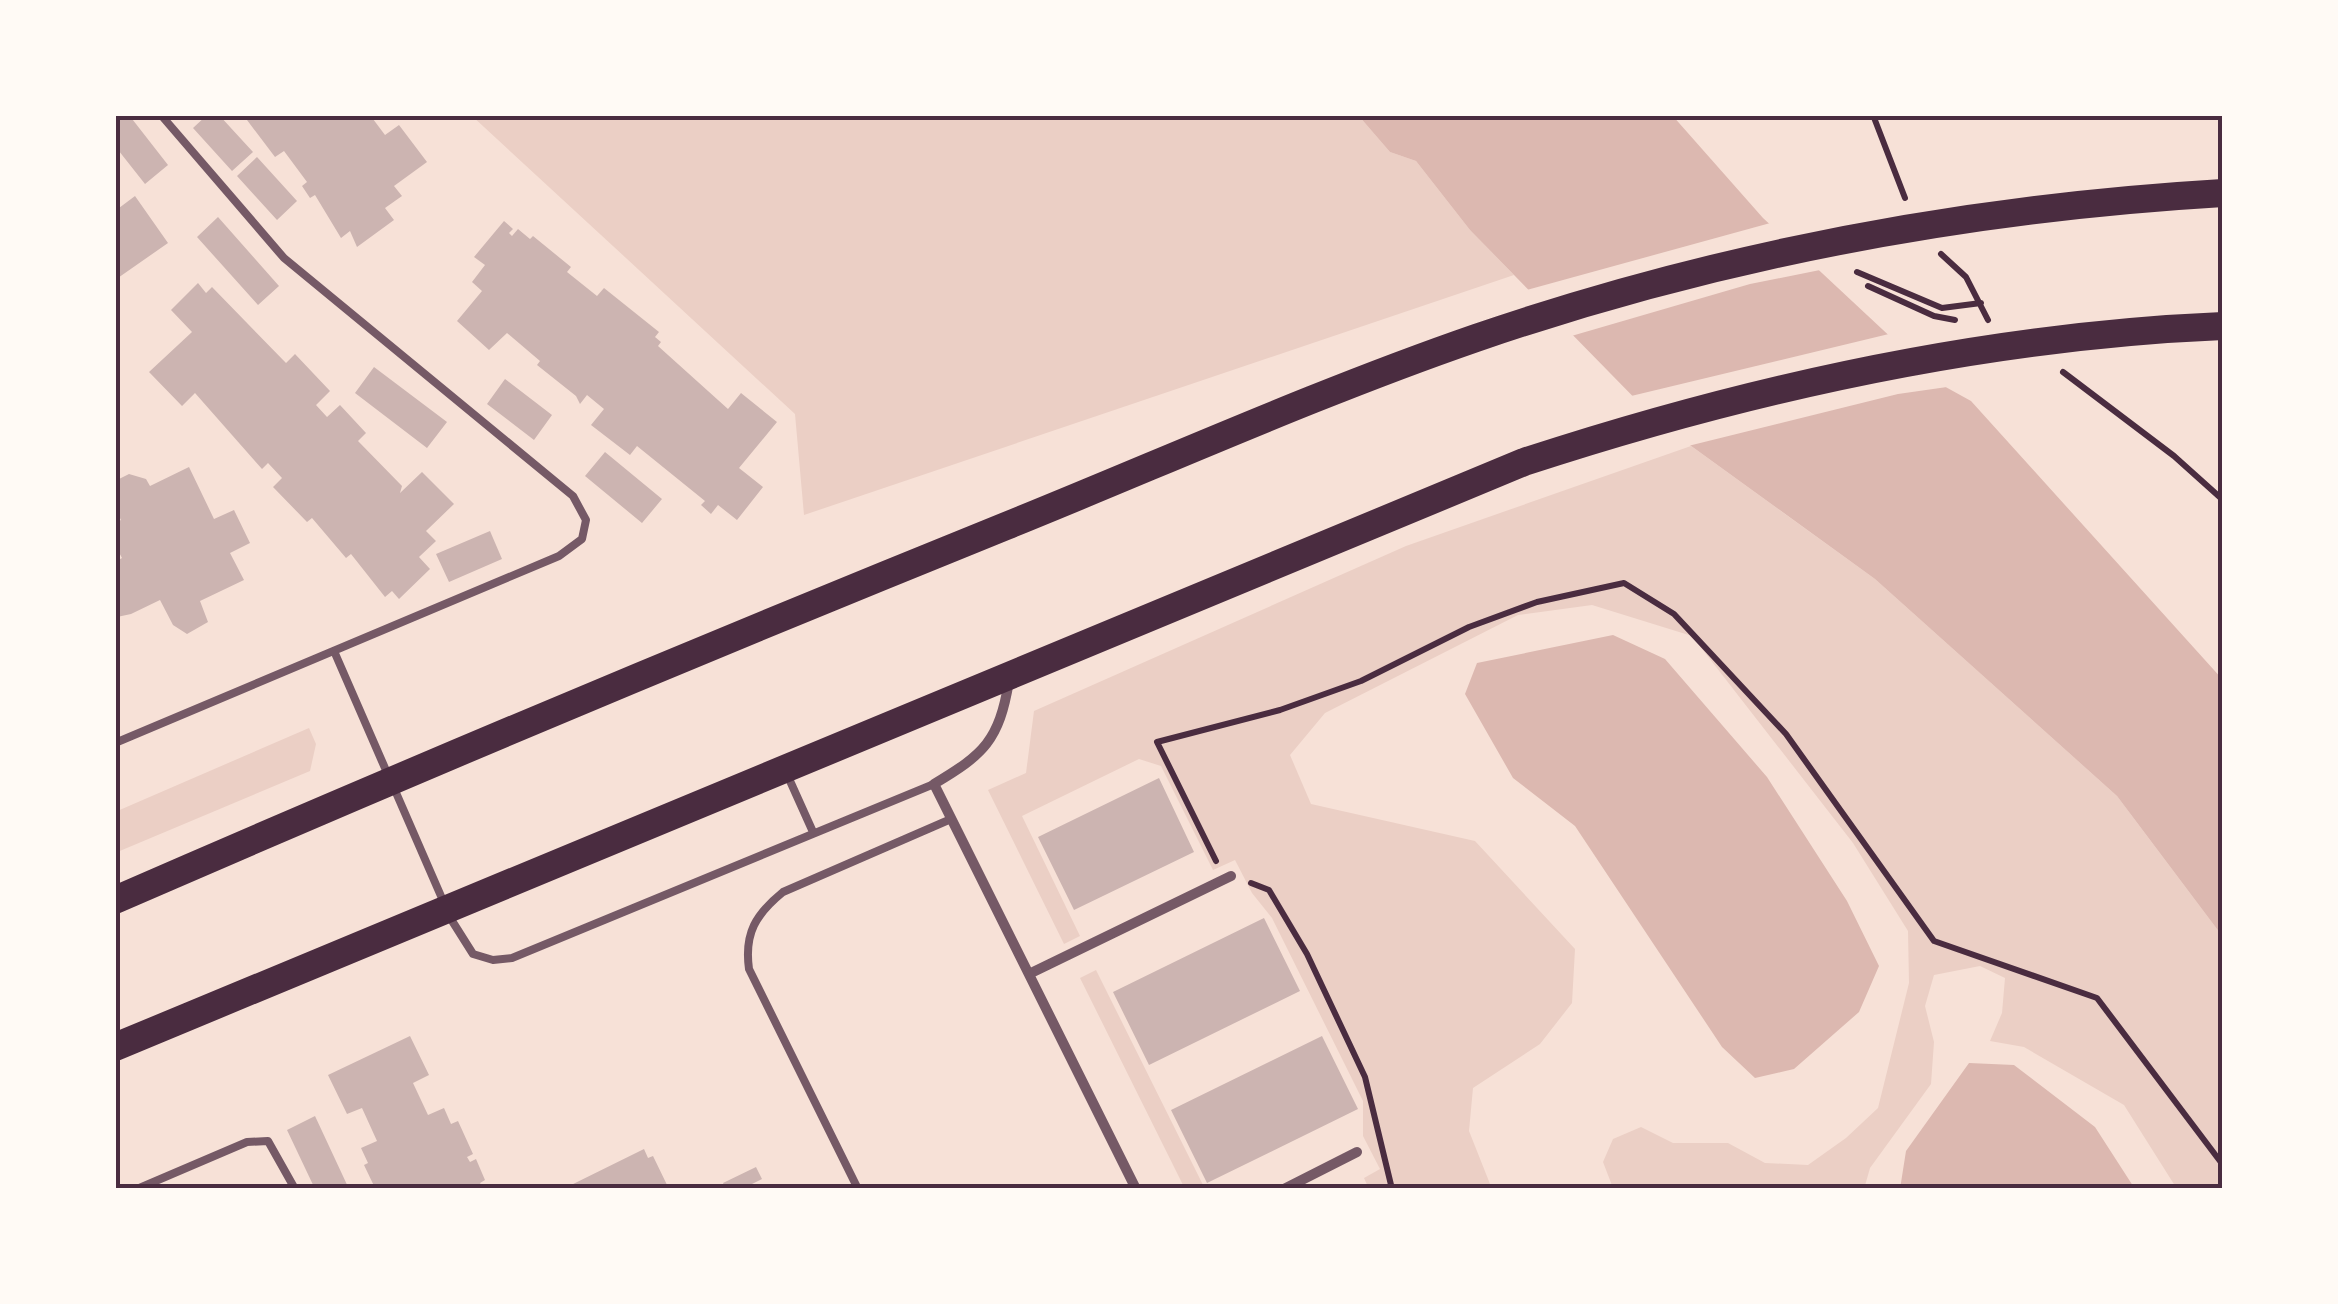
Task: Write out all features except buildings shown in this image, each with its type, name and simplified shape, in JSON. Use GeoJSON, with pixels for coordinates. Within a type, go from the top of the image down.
{"type":"FeatureCollection","features":[{"type":"Feature","properties":{"kind":"highway"},"geometry":{"type":"LineString","coordinates":[[115,900],[390,780],[1474,338],[1702,270],[1896,228],[2049,206],[2223,193]]}},
{"type":"Feature","properties":{"kind":"highway"},"geometry":{"type":"LineString","coordinates":[[115,1047],[1542,456],[1782,388],[1972,351],[2221,326]]}},
{"type":"Feature","properties":{"kind":"street"},"geometry":{"type":"LineString","coordinates":[[1010,677],[990,742],[979,758],[934,784],[1136,1189]]}},
{"type":"Feature","properties":{"kind":"street"},"geometry":{"type":"LineString","coordinates":[[1031,973],[1228,877]]}},
{"type":"Feature","properties":{"kind":"street"},"geometry":{"type":"LineString","coordinates":[[1284,1189],[1358,1152]]}},
{"type":"Feature","properties":{"kind":"lane"},"geometry":{"type":"LineString","coordinates":[[115,743],[558,556],[582,540],[586,520],[573,496],[284,258],[161,115]]}},
{"type":"Feature","properties":{"kind":"lane"},"geometry":{"type":"LineString","coordinates":[[334,650],[457,934],[474,954],[493,960],[512,958],[934,784]]}},
{"type":"Feature","properties":{"kind":"lane"},"geometry":{"type":"LineString","coordinates":[[784,768],[813,832]]}},
{"type":"Feature","properties":{"kind":"lane"},"geometry":{"type":"LineString","coordinates":[[858,1189],[749,969],[746,946],[763,908],[784,892],[951,820]]}},
{"type":"Feature","properties":{"kind":"lane"},"geometry":{"type":"LineString","coordinates":[[137,1189],[247,1142],[268,1142],[296,1189]]}},
{"type":"Feature","properties":{"kind":"path"},"geometry":{"type":"LineString","coordinates":[[1857,272],[1942,308],[1981,303],[1991,326]]}},
{"type":"Feature","properties":{"kind":"path"},"geometry":{"type":"LineString","coordinates":[[1868,286],[1945,319],[1985,314]]}},
{"type":"Feature","properties":{"kind":"path"},"geometry":{"type":"LineString","coordinates":[[2072,366],[2054,365],[2174,456],[2223,500]]}},
{"type":"Feature","properties":{"kind":"path"},"geometry":{"type":"LineString","coordinates":[[1392,1189],[1365,1077],[1306,954],[1270,890],[1228,877],[1156,742],[1280,710],[1361,681],[1486,621],[1538,602],[1624,583],[1674,614],[1786,734],[1934,941],[2097,998],[2223,1165]]}},
{"type":"Feature","properties":{"kind":"shaded area"},"geometry":{"type":"Polygon","coordinates":[[[471,115],[1358,115],[1390,152],[1416,161],[1470,230],[1514,275],[804,515],[795,414],[471,115]]]}},
{"type":"Feature","properties":{"kind":"shaded area"},"geometry":{"type":"Polygon","coordinates":[[[1358,115],[1672,115],[1763,218],[1942,385],[1971,401],[2223,680],[2223,937],[2117,796],[1875,579],[1658,422],[1470,230],[1416,161],[1390,152],[1358,115]]]}},
{"type":"Feature","properties":{"kind":"shaded area"},"geometry":{"type":"Polygon","coordinates":[[[1691,446],[1875,579],[2117,796],[2223,937],[2223,1189],[2177,1189],[2124,1105],[2024,1047],[1990,1041],[2002,1013],[2005,978],[1980,966],[1934,975],[1925,1006],[1934,1042],[1931,1084],[1870,1168],[1864,1189],[1613,1188],[1603,1162],[1613,1139],[1641,1127],[1673,1143],[1728,1143],[1765,1163],[1808,1165],[1846,1138],[1878,1108],[1909,983],[1908,931],[1853,843],[1692,636],[1592,605],[1518,615],[1325,713],[1290,755],[1311,804],[1475,841],[1575,949],[1572,1003],[1540,1044],[1473,1088],[1469,1131],[1492,1189],[1369,1189],[1364,1178],[1380,1169],[1363,1136],[1363,1101],[1272,918],[1252,893],[1235,860],[1213,870],[1161,766],[1139,759],[1022,816],[1080,936],[1064,944],[988,790],[1026,773],[1034,711],[1406,546],[1691,446]]]}},
{"type":"Feature","properties":{"kind":"shaded area"},"geometry":{"type":"Polygon","coordinates":[[[1613,635],[1665,659],[1767,777],[1847,901],[1879,966],[1859,1012],[1794,1069],[1755,1078],[1722,1047],[1575,826],[1513,778],[1465,694],[1477,663],[1613,635]]]}},
{"type":"Feature","properties":{"kind":"shaded area"},"geometry":{"type":"Polygon","coordinates":[[[309,728],[316,744],[310,771],[115,853],[115,812],[309,728]]]}},
{"type":"Feature","properties":{"kind":"shaded area"},"geometry":{"type":"Polygon","coordinates":[[[1096,970],[1205,1189],[1185,1189],[1080,978],[1096,970]]]}},
{"type":"Feature","properties":{"kind":"shaded area"},"geometry":{"type":"Polygon","coordinates":[[[1969,1063],[2014,1065],[2095,1127],[2135,1189],[1900,1189],[1906,1151],[1969,1063]]]}},
{"type":"Feature","properties":{"kind":"pier"},"geometry":{"type":"Polygon","coordinates":[[[1774,222],[1825,269],[1750,284],[1568,337],[1523,291],[1774,222]]]}},
{"type":"Feature","properties":{"kind":"pier"},"geometry":{"type":"Polygon","coordinates":[[[1893,333],[1954,386],[1898,394],[1684,447],[1627,397],[1893,333]]]}}]}
